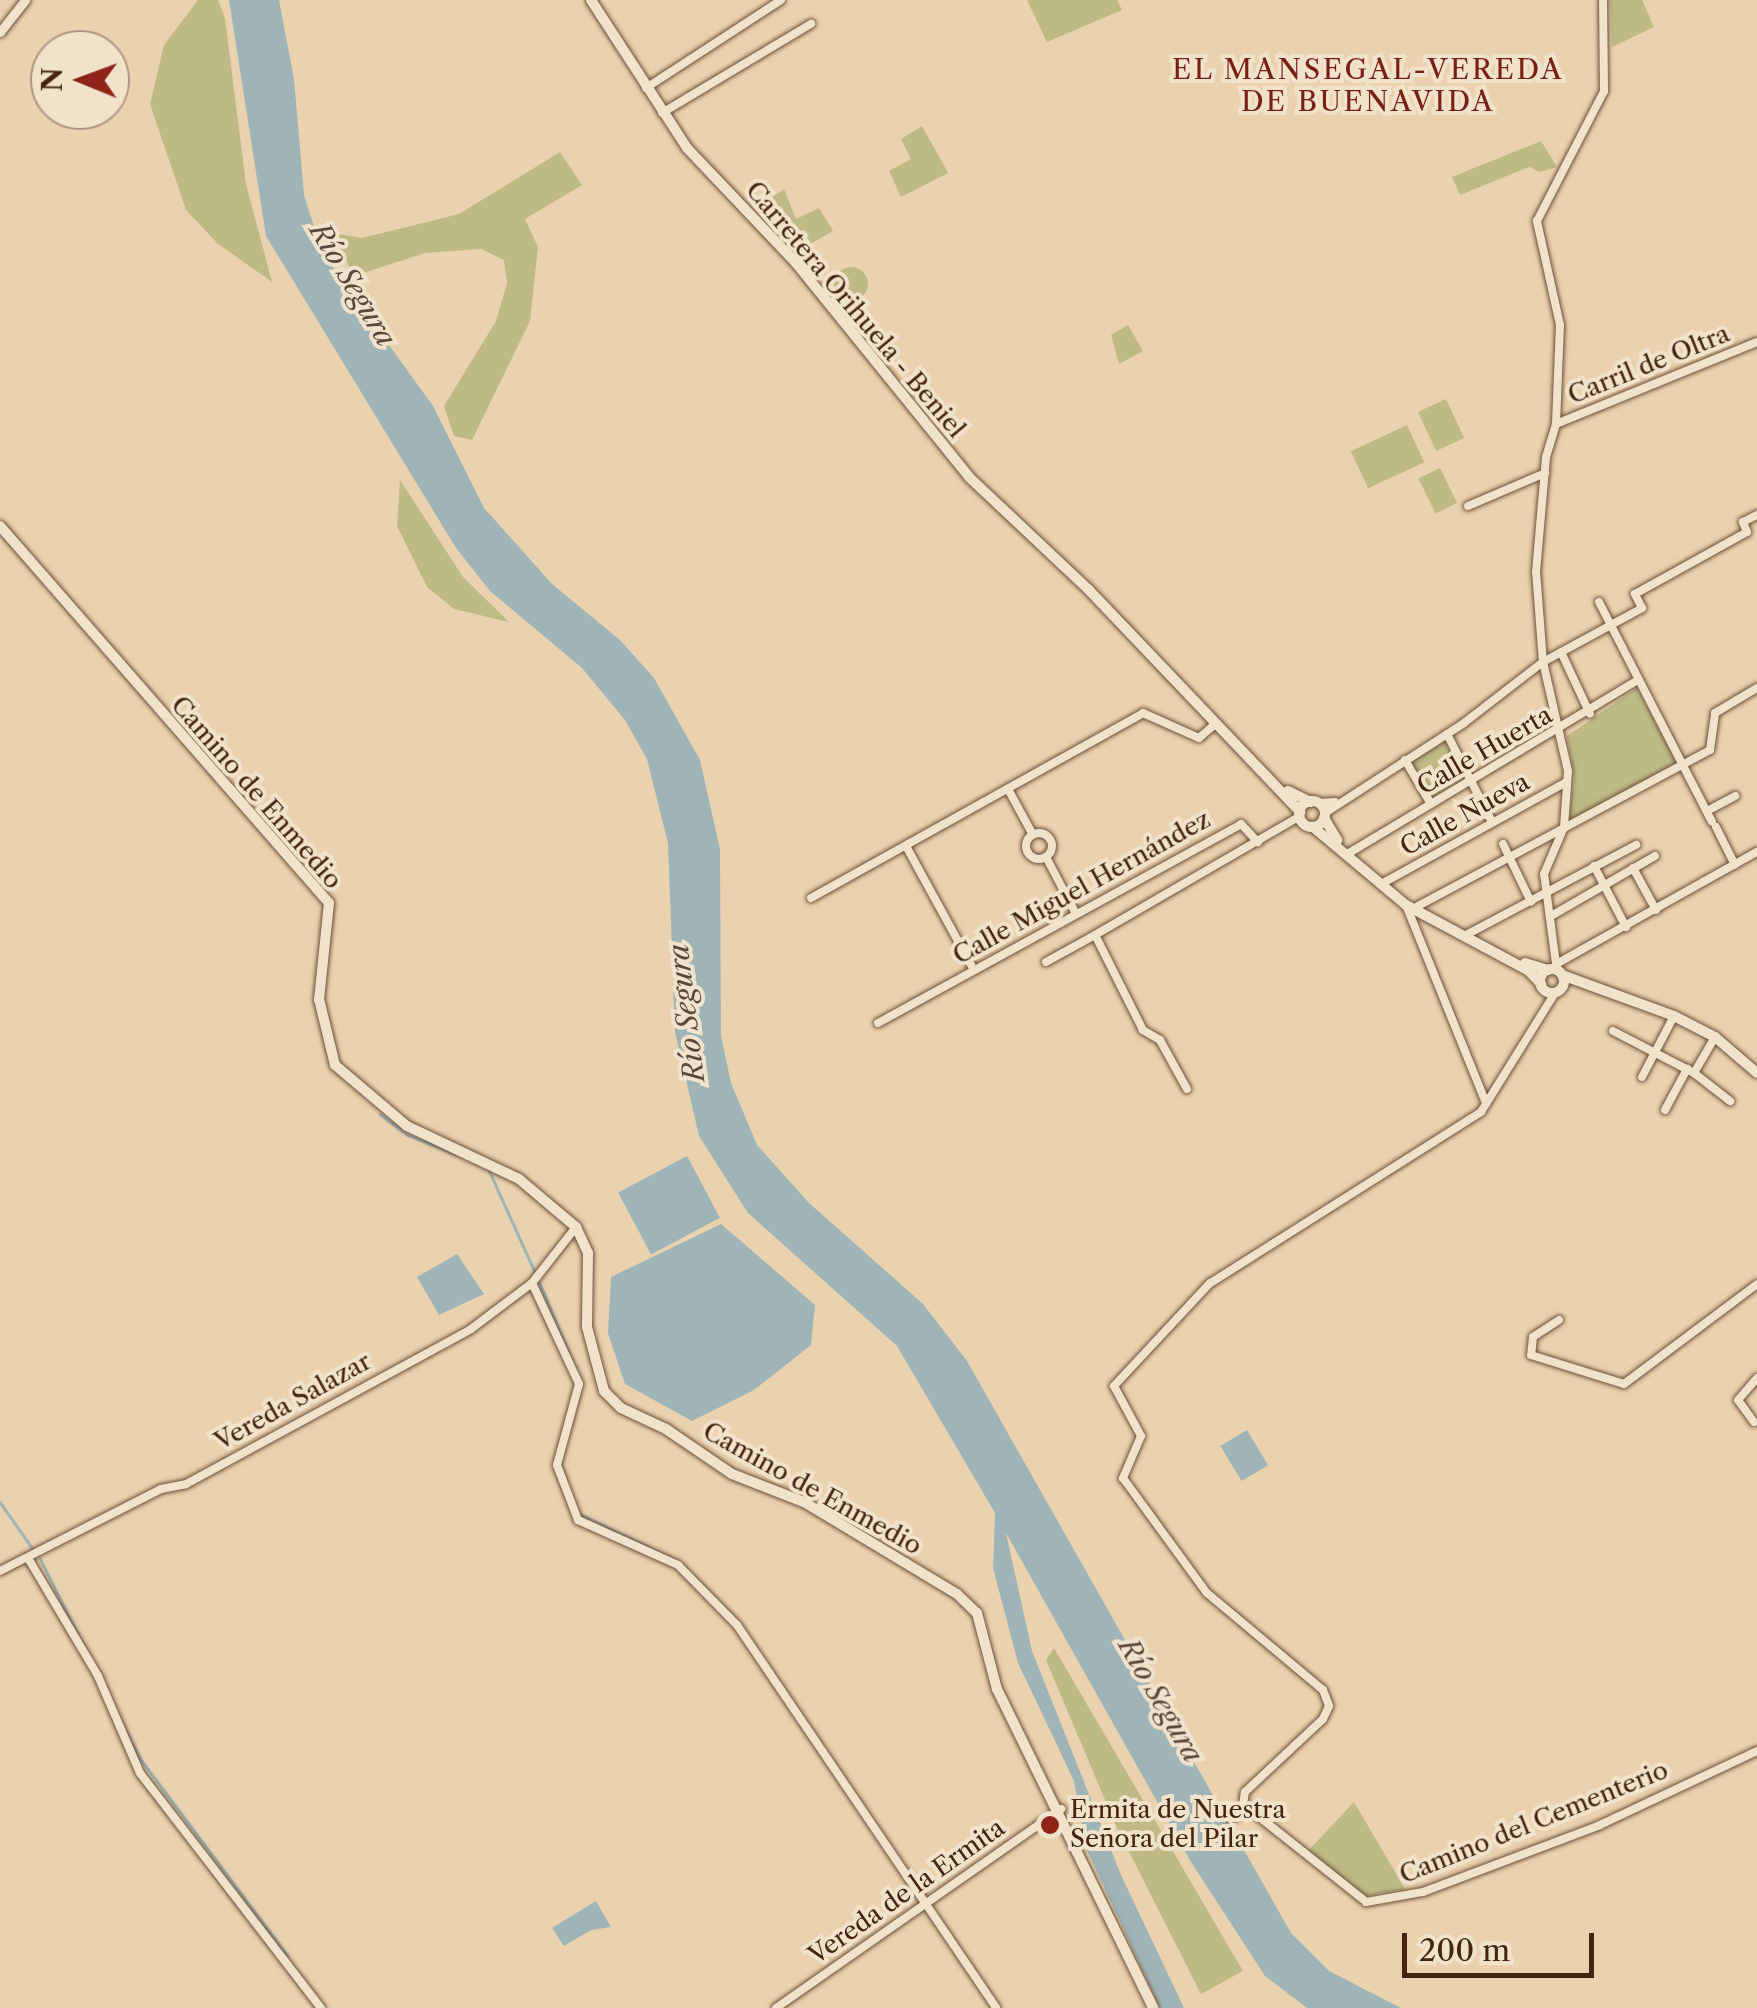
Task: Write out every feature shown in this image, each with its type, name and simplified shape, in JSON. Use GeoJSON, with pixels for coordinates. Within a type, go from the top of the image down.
{"type":"FeatureCollection","features":[{"type":"Feature","properties":{"kind":"main road","name":"Carretera Orihuela - Beniel"},"geometry":{"type":"LineString","coordinates":[[591,0],[662,113],[807,276],[970,477],[1284,789],[1320,809],[1349,852],[1382,883],[1416,910],[1464,936],[1674,1016],[1715,1037],[1757,1073]]}},
{"type":"Feature","properties":{"kind":"main road","name":"Camino de Enmedio"},"geometry":{"type":"LineString","coordinates":[[0,526],[329,903],[319,999],[335,1065],[408,1126],[519,1179],[576,1227],[588,1253],[587,1327],[604,1391],[621,1408],[666,1428],[732,1474],[804,1502],[957,1594],[978,1614],[997,1689],[1060,1809],[1153,2008]]}},
{"type":"Feature","properties":{"kind":"main road","name":"Carretera Orihuela - Beniel"},"geometry":{"type":"LineString","coordinates":[[1118,621],[1213,726],[1313,827],[1416,910],[1530,971],[1549,990],[1589,986]]}},
{"type":"Feature","properties":{"kind":"main road"},"geometry":{"type":"LineString","coordinates":[[1300,814],[1320,809]]}},
{"type":"Feature","properties":{"kind":"main road"},"geometry":{"type":"LineString","coordinates":[[1313,827],[1320,809]]}},
{"type":"Feature","properties":{"kind":"main road"},"geometry":{"type":"LineString","coordinates":[[1549,990],[1556,970]]}},
{"type":"Feature","properties":{"kind":"main road"},"geometry":{"type":"LineString","coordinates":[[1549,990],[1556,970]]}},
{"type":"Feature","properties":{"kind":"street"},"geometry":{"type":"LineString","coordinates":[[0,32],[25,0]]}},
{"type":"Feature","properties":{"kind":"street"},"geometry":{"type":"LineString","coordinates":[[646,88],[781,0]]}},
{"type":"Feature","properties":{"kind":"street"},"geometry":{"type":"LineString","coordinates":[[1556,970],[1545,868],[1564,827],[1568,782],[1543,662],[1536,572],[1545,472],[1556,424],[1560,325],[1537,221],[1604,91],[1603,0]]}},
{"type":"Feature","properties":{"kind":"street"},"geometry":{"type":"LineString","coordinates":[[662,113],[811,24]]}},
{"type":"Feature","properties":{"kind":"street","name":"Carril de Oltra"},"geometry":{"type":"LineString","coordinates":[[1556,424],[1757,342]]}},
{"type":"Feature","properties":{"kind":"street"},"geometry":{"type":"LineString","coordinates":[[1468,506],[1545,472]]}},
{"type":"Feature","properties":{"kind":"street"},"geometry":{"type":"LineString","coordinates":[[1320,809],[1447,734],[1543,662],[1642,608],[1635,594],[1747,532],[1743,522],[1757,515]]}},
{"type":"Feature","properties":{"kind":"street"},"geometry":{"type":"LineString","coordinates":[[1599,602],[1735,864]]}},
{"type":"Feature","properties":{"kind":"street"},"geometry":{"type":"LineString","coordinates":[[1560,652],[1590,714]]}},
{"type":"Feature","properties":{"kind":"street","name":"Calle Huerta"},"geometry":{"type":"LineString","coordinates":[[1349,852],[1590,714],[1638,680]]}},
{"type":"Feature","properties":{"kind":"street"},"geometry":{"type":"LineString","coordinates":[[1486,1104],[1413,926],[1416,910],[1710,750],[1715,713],[1757,688]]}},
{"type":"Feature","properties":{"kind":"street"},"geometry":{"type":"LineString","coordinates":[[811,898],[1149,710],[1199,738],[1213,726]]}},
{"type":"Feature","properties":{"kind":"street"},"geometry":{"type":"LineString","coordinates":[[1447,734],[1492,822]]}},
{"type":"Feature","properties":{"kind":"street"},"geometry":{"type":"LineString","coordinates":[[1405,760],[1431,804]]}},
{"type":"Feature","properties":{"kind":"street","name":"Calle Nueva"},"geometry":{"type":"LineString","coordinates":[[1382,883],[1568,782]]}},
{"type":"Feature","properties":{"kind":"street"},"geometry":{"type":"LineString","coordinates":[[1008,789],[1033,835],[1051,842],[1046,857],[1076,914]]}},
{"type":"Feature","properties":{"kind":"street"},"geometry":{"type":"LineString","coordinates":[[1707,811],[1735,796]]}},
{"type":"Feature","properties":{"kind":"street"},"geometry":{"type":"LineString","coordinates":[[1046,962],[1258,842],[1300,814]]}},
{"type":"Feature","properties":{"kind":"street","name":"Calle Miguel Hernández"},"geometry":{"type":"LineString","coordinates":[[878,1023],[1241,824],[1258,842]]}},
{"type":"Feature","properties":{"kind":"street"},"geometry":{"type":"LineString","coordinates":[[1033,835],[1028,853],[1046,857]]}},
{"type":"Feature","properties":{"kind":"street"},"geometry":{"type":"LineString","coordinates":[[1503,844],[1530,902]]}},
{"type":"Feature","properties":{"kind":"street"},"geometry":{"type":"LineString","coordinates":[[1464,936],[1636,845]]}},
{"type":"Feature","properties":{"kind":"street"},"geometry":{"type":"LineString","coordinates":[[906,846],[974,970]]}},
{"type":"Feature","properties":{"kind":"street"},"geometry":{"type":"LineString","coordinates":[[1556,970],[1757,852]]}},
{"type":"Feature","properties":{"kind":"street"},"geometry":{"type":"LineString","coordinates":[[1551,916],[1655,856]]}},
{"type":"Feature","properties":{"kind":"street"},"geometry":{"type":"LineString","coordinates":[[1594,866],[1626,927]]}},
{"type":"Feature","properties":{"kind":"street"},"geometry":{"type":"LineString","coordinates":[[1633,868],[1656,910]]}},
{"type":"Feature","properties":{"kind":"street"},"geometry":{"type":"LineString","coordinates":[[1413,926],[1416,910]]}},
{"type":"Feature","properties":{"kind":"street"},"geometry":{"type":"LineString","coordinates":[[1095,935],[1143,1030],[1160,1040],[1187,1089]]}},
{"type":"Feature","properties":{"kind":"street"},"geometry":{"type":"LineString","coordinates":[[1231,1819],[1245,1810],[1244,1792],[1322,1719],[1327,1698],[1308,1674],[1207,1593],[1123,1478],[1141,1436],[1114,1386],[1210,1282],[1486,1104],[1549,990]]}},
{"type":"Feature","properties":{"kind":"street"},"geometry":{"type":"LineString","coordinates":[[1642,1077],[1674,1016]]}},
{"type":"Feature","properties":{"kind":"street"},"geometry":{"type":"LineString","coordinates":[[1613,1030],[1690,1071],[1730,1101]]}},
{"type":"Feature","properties":{"kind":"street"},"geometry":{"type":"LineString","coordinates":[[1664,1110],[1715,1037]]}},
{"type":"Feature","properties":{"kind":"street","name":"Vereda Salazar"},"geometry":{"type":"LineString","coordinates":[[0,1571],[161,1489],[186,1484],[470,1329],[532,1284],[576,1227]]}},
{"type":"Feature","properties":{"kind":"street"},"geometry":{"type":"LineString","coordinates":[[532,1284],[579,1384],[557,1464],[578,1520],[678,1565],[738,1625],[996,2008]]}},
{"type":"Feature","properties":{"kind":"street"},"geometry":{"type":"LineString","coordinates":[[1559,1320],[1532,1337],[1531,1355],[1624,1384],[1757,1284]]}},
{"type":"Feature","properties":{"kind":"street"},"geometry":{"type":"LineString","coordinates":[[1754,1422],[1738,1400],[1757,1378]]}},
{"type":"Feature","properties":{"kind":"street"},"geometry":{"type":"LineString","coordinates":[[28,1558],[98,1676],[140,1773],[321,2008]]}},
{"type":"Feature","properties":{"kind":"street","name":"Camino del Cementerio"},"geometry":{"type":"LineString","coordinates":[[1245,1810],[1358,1898],[1379,1904],[1600,1825],[1757,1751]]}},
{"type":"Feature","properties":{"kind":"street","name":"Vereda de la Ermita"},"geometry":{"type":"LineString","coordinates":[[776,2008],[1060,1809]]}},
{"type":"Feature","properties":{"kind":"shaded area"},"geometry":{"type":"Polygon","coordinates":[[[198,0],[218,0],[225,18],[246,184],[272,282],[218,244],[186,210],[150,104],[164,45],[198,0]]]}},
{"type":"Feature","properties":{"kind":"shaded area"},"geometry":{"type":"Polygon","coordinates":[[[1027,0],[1117,0],[1122,10],[1047,42],[1027,0]]]}},
{"type":"Feature","properties":{"kind":"shaded area"},"geometry":{"type":"Polygon","coordinates":[[[1610,0],[1642,0],[1654,27],[1612,47],[1610,0]]]}},
{"type":"Feature","properties":{"kind":"shaded area"},"geometry":{"type":"Polygon","coordinates":[[[922,126],[948,173],[901,197],[889,171],[911,159],[901,139],[922,126]]]}},
{"type":"Feature","properties":{"kind":"shaded area"},"geometry":{"type":"Polygon","coordinates":[[[1541,141],[1557,167],[1540,172],[1529,167],[1460,195],[1452,177],[1541,141]]]}},
{"type":"Feature","properties":{"kind":"shaded area"},"geometry":{"type":"Polygon","coordinates":[[[560,152],[582,185],[525,219],[538,247],[530,321],[472,440],[454,436],[444,406],[496,321],[507,283],[504,260],[481,249],[425,253],[354,276],[332,233],[362,238],[459,214],[560,152]]]}},
{"type":"Feature","properties":{"kind":"shaded area"},"geometry":{"type":"Polygon","coordinates":[[[784,189],[796,219],[819,208],[833,231],[796,252],[760,206],[784,189]]]}},
{"type":"Feature","properties":{"kind":"shaded area"},"geometry":{"type":"Polygon","coordinates":[[[851,267],[863,272],[868,284],[863,296],[851,301],[839,296],[834,284],[839,272],[851,267]]]}},
{"type":"Feature","properties":{"kind":"shaded area"},"geometry":{"type":"Polygon","coordinates":[[[1128,325],[1143,351],[1119,364],[1111,335],[1128,325]]]}},
{"type":"Feature","properties":{"kind":"shaded area"},"geometry":{"type":"Polygon","coordinates":[[[1446,399],[1464,438],[1436,451],[1418,412],[1446,399]]]}},
{"type":"Feature","properties":{"kind":"shaded area"},"geometry":{"type":"Polygon","coordinates":[[[1407,425],[1424,462],[1368,488],[1351,451],[1407,425]]]}},
{"type":"Feature","properties":{"kind":"shaded area"},"geometry":{"type":"Polygon","coordinates":[[[1440,468],[1457,503],[1436,514],[1418,479],[1440,468]]]}},
{"type":"Feature","properties":{"kind":"shaded area"},"geometry":{"type":"Polygon","coordinates":[[[400,480],[463,577],[509,622],[454,609],[427,587],[397,526],[400,480]]]}},
{"type":"Feature","properties":{"kind":"shaded area"},"geometry":{"type":"Polygon","coordinates":[[[1637,688],[1677,764],[1569,821],[1574,775],[1567,736],[1637,688]]]}},
{"type":"Feature","properties":{"kind":"shaded area"},"geometry":{"type":"Polygon","coordinates":[[[1445,742],[1467,781],[1432,801],[1410,761],[1445,742]]]}},
{"type":"Feature","properties":{"kind":"shaded area"},"geometry":{"type":"Polygon","coordinates":[[[1054,1648],[1243,1971],[1201,1994],[1116,1826],[1046,1660],[1054,1648]]]}},
{"type":"Feature","properties":{"kind":"shaded area"},"geometry":{"type":"Polygon","coordinates":[[[1354,1802],[1405,1889],[1365,1896],[1308,1851],[1354,1802]]]}},
{"type":"Feature","properties":{"kind":"water","name":"Río Segura"},"geometry":{"type":"Polygon","coordinates":[[[229,0],[279,0],[294,79],[304,195],[322,252],[433,406],[484,508],[552,584],[620,640],[654,678],[700,760],[720,849],[721,1036],[731,1083],[757,1145],[809,1203],[923,1304],[967,1361],[1291,1933],[1329,1971],[1401,2008],[1307,2008],[1265,1976],[1191,1862],[1006,1533],[1032,1651],[1121,1875],[1184,2008],[1160,2008],[1086,1848],[1074,1781],[1018,1663],[993,1568],[995,1513],[897,1346],[748,1213],[699,1136],[675,1032],[668,843],[647,759],[625,720],[582,668],[490,591],[456,548],[266,236],[229,0]]]}},
{"type":"Feature","properties":{"kind":"water"},"geometry":{"type":"Polygon","coordinates":[[[687,1156],[720,1218],[651,1254],[618,1193],[687,1156]]]}},
{"type":"Feature","properties":{"kind":"water"},"geometry":{"type":"Polygon","coordinates":[[[721,1224],[815,1305],[811,1345],[754,1390],[692,1421],[625,1384],[608,1333],[611,1277],[721,1224]]]}},
{"type":"Feature","properties":{"kind":"water"},"geometry":{"type":"Polygon","coordinates":[[[457,1254],[484,1294],[439,1315],[417,1277],[457,1254]]]}},
{"type":"Feature","properties":{"kind":"water"},"geometry":{"type":"Polygon","coordinates":[[[1247,1430],[1268,1465],[1242,1481],[1220,1446],[1247,1430]]]}},
{"type":"Feature","properties":{"kind":"water"},"geometry":{"type":"Polygon","coordinates":[[[596,1901],[611,1927],[591,1930],[564,1946],[552,1928],[596,1901]]]}},
{"type":"Feature","properties":{"kind":"waterway"},"geometry":{"type":"LineString","coordinates":[[380,1114],[408,1135],[455,1154]]}},
{"type":"Feature","properties":{"kind":"waterway"},"geometry":{"type":"LineString","coordinates":[[489,1170],[535,1272]]}},
{"type":"Feature","properties":{"kind":"waterway"},"geometry":{"type":"LineString","coordinates":[[540,1283],[577,1372]]}},
{"type":"Feature","properties":{"kind":"waterway"},"geometry":{"type":"LineString","coordinates":[[0,1502],[33,1549]]}},
{"type":"Feature","properties":{"kind":"waterway"},"geometry":{"type":"LineString","coordinates":[[578,1513],[674,1559]]}},
{"type":"Feature","properties":{"kind":"waterway"},"geometry":{"type":"LineString","coordinates":[[40,1558],[140,1758],[288,1956]]}},
{"type":"Feature","properties":{"kind":"waterway"},"geometry":{"type":"LineString","coordinates":[[681,1564],[735,1618]]}},
{"type":"Feature","properties":{"kind":"place","name":"Ermita de Nuestra Señora del Pilar"},"geometry":{"type":"Point","coordinates":[1050,1825]}},
{"type":"Feature","properties":{"kind":"district","name":"EL MANSEGAL-VEREDA DE BUENAVIDA"},"geometry":{"type":"Point","coordinates":[1368,85]}}]}
